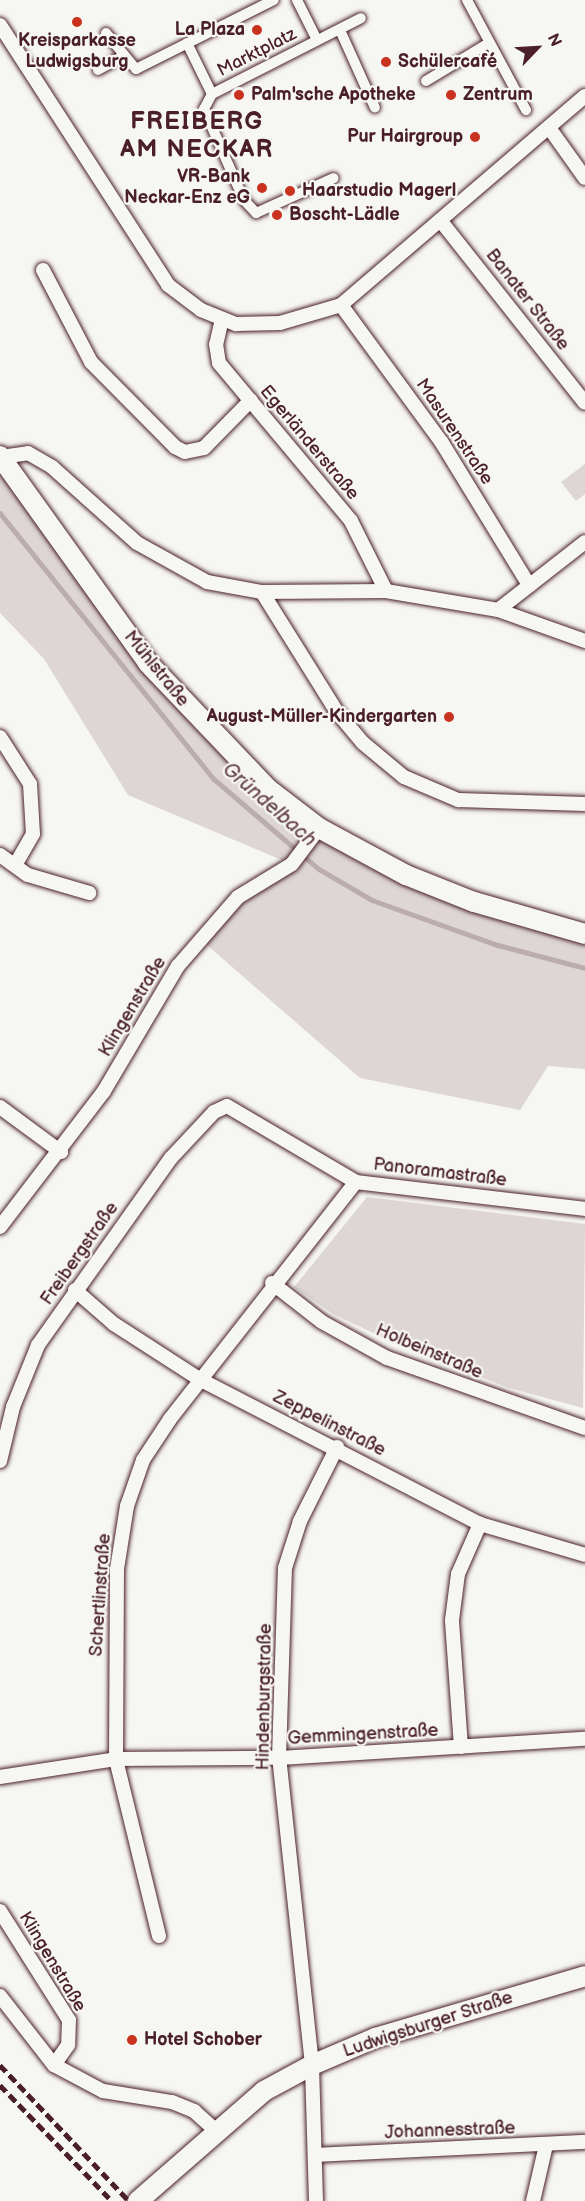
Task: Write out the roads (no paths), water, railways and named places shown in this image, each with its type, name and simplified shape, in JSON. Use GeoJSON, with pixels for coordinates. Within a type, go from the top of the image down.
{"type":"FeatureCollection","features":[{"type":"Feature","properties":{"kind":"main road","name":"Mühlstraße"},"geometry":{"type":"LineString","coordinates":[[1,456],[148,663],[240,764],[315,834],[425,883],[585,934]]}},
{"type":"Feature","properties":{"kind":"main road","name":"Ludwigsburger Straße"},"geometry":{"type":"LineString","coordinates":[[142,2198],[214,2130],[264,2091],[312,2065],[375,2038],[585,1976]]}},
{"type":"Feature","properties":{"kind":"street"},"geometry":{"type":"LineString","coordinates":[[106,33],[136,69],[274,0]]}},
{"type":"Feature","properties":{"kind":"street","name":"Marktplatz"},"geometry":{"type":"LineString","coordinates":[[297,0],[317,40]]}},
{"type":"Feature","properties":{"kind":"street"},"geometry":{"type":"LineString","coordinates":[[467,0],[487,44],[526,110]]}},
{"type":"Feature","properties":{"kind":"street","name":"Marktplatz"},"geometry":{"type":"LineString","coordinates":[[334,178],[256,213],[244,200],[204,109],[212,94],[361,18]]}},
{"type":"Feature","properties":{"kind":"street"},"geometry":{"type":"LineString","coordinates":[[0,25],[168,285],[222,319],[280,323],[341,305],[550,129],[585,96]]}},
{"type":"Feature","properties":{"kind":"street"},"geometry":{"type":"LineString","coordinates":[[340,30],[375,108]]}},
{"type":"Feature","properties":{"kind":"street","name":"Marktplatz"},"geometry":{"type":"LineString","coordinates":[[187,43],[212,94]]}},
{"type":"Feature","properties":{"kind":"street"},"geometry":{"type":"LineString","coordinates":[[426,81],[487,44]]}},
{"type":"Feature","properties":{"kind":"street"},"geometry":{"type":"LineString","coordinates":[[98,70],[123,56]]}},
{"type":"Feature","properties":{"kind":"street"},"geometry":{"type":"LineString","coordinates":[[550,129],[585,178]]}},
{"type":"Feature","properties":{"kind":"street","name":"Banater Straße"},"geometry":{"type":"LineString","coordinates":[[440,220],[585,403]]}},
{"type":"Feature","properties":{"kind":"street"},"geometry":{"type":"LineString","coordinates":[[43,270],[91,362],[175,447],[185,452],[204,448],[251,400]]}},
{"type":"Feature","properties":{"kind":"street","name":"Masurenstraße"},"geometry":{"type":"LineString","coordinates":[[341,305],[442,443],[529,585]]}},
{"type":"Feature","properties":{"kind":"street","name":"Egerländerstraße"},"geometry":{"type":"LineString","coordinates":[[222,319],[216,344],[219,363],[351,521],[386,591]]}},
{"type":"Feature","properties":{"kind":"street"},"geometry":{"type":"LineString","coordinates":[[1,456],[28,453],[52,467],[96,511],[171,564],[207,582],[262,591],[386,591],[498,610],[585,640]]}},
{"type":"Feature","properties":{"kind":"street"},"geometry":{"type":"LineString","coordinates":[[498,610],[585,543]]}},
{"type":"Feature","properties":{"kind":"street"},"geometry":{"type":"LineString","coordinates":[[262,591],[337,712],[369,750],[404,777],[458,800],[585,804]]}},
{"type":"Feature","properties":{"kind":"street"},"geometry":{"type":"LineString","coordinates":[[0,737],[30,784],[33,834],[16,862]]}},
{"type":"Feature","properties":{"kind":"street","name":"Klingenstraße"},"geometry":{"type":"LineString","coordinates":[[0,1227],[61,1152],[104,1091],[178,966],[238,897],[292,864],[315,834]]}},
{"type":"Feature","properties":{"kind":"street"},"geometry":{"type":"LineString","coordinates":[[0,855],[16,862],[28,875],[89,893]]}},
{"type":"Feature","properties":{"kind":"street","name":"Freibergstraße"},"geometry":{"type":"LineString","coordinates":[[0,1461],[13,1407],[38,1346],[75,1290],[192,1135],[214,1112],[227,1106],[240,1110]]}},
{"type":"Feature","properties":{"kind":"street"},"geometry":{"type":"LineString","coordinates":[[0,1107],[61,1152]]}},
{"type":"Feature","properties":{"kind":"street","name":"Panoramastraße"},"geometry":{"type":"LineString","coordinates":[[240,1110],[356,1182],[585,1209]]}},
{"type":"Feature","properties":{"kind":"street","name":"Schertlinstraße"},"geometry":{"type":"LineString","coordinates":[[159,1936],[117,1759],[117,1569],[127,1506],[143,1460],[272,1283],[356,1182]]}},
{"type":"Feature","properties":{"kind":"street","name":"Holbeinstraße"},"geometry":{"type":"LineString","coordinates":[[272,1283],[322,1322],[387,1358],[585,1428]]}},
{"type":"Feature","properties":{"kind":"street","name":"Zeppelinstraße"},"geometry":{"type":"LineString","coordinates":[[75,1290],[114,1324],[201,1380],[337,1448],[480,1524],[585,1555]]}},
{"type":"Feature","properties":{"kind":"street","name":"Hindenburgstraße"},"geometry":{"type":"LineString","coordinates":[[316,2201],[312,2065],[279,1758],[285,1568],[300,1521],[337,1448]]}},
{"type":"Feature","properties":{"kind":"street"},"geometry":{"type":"LineString","coordinates":[[460,1748],[452,1620],[458,1574],[480,1524]]}},
{"type":"Feature","properties":{"kind":"street","name":"Gemmingenstraße"},"geometry":{"type":"LineString","coordinates":[[0,1777],[117,1759],[279,1758],[585,1739]]}},
{"type":"Feature","properties":{"kind":"street","name":"Klingenstraße"},"geometry":{"type":"LineString","coordinates":[[0,1911],[69,2020],[68,2045],[54,2065]]}},
{"type":"Feature","properties":{"kind":"street"},"geometry":{"type":"LineString","coordinates":[[0,1996],[54,2065],[103,2091],[194,2111],[214,2130]]}},
{"type":"Feature","properties":{"kind":"street","name":"Johannesstraße"},"geometry":{"type":"LineString","coordinates":[[316,2155],[585,2142]]}},
{"type":"Feature","properties":{"kind":"street"},"geometry":{"type":"LineString","coordinates":[[534,2201],[546,2145]]}},
{"type":"Feature","properties":{"kind":"waterway","name":"Gründelbach"},"geometry":{"type":"LineString","coordinates":[[0,513],[214,779],[319,869],[372,900],[498,945],[585,968]]}},
{"type":"Feature","properties":{"kind":"railway"},"geometry":{"type":"LineString","coordinates":[[0,2065],[129,2201]]}},
{"type":"Feature","properties":{"kind":"railway"},"geometry":{"type":"LineString","coordinates":[[0,2085],[112,2201]]}},
{"type":"Feature","properties":{"kind":"place","name":"Kreisparkasse Ludwigsburg"},"geometry":{"type":"Point","coordinates":[77,22]}},
{"type":"Feature","properties":{"kind":"place","name":"La Plaza"},"geometry":{"type":"Point","coordinates":[257,30]}},
{"type":"Feature","properties":{"kind":"place","name":"Schülercafé"},"geometry":{"type":"Point","coordinates":[386,62]}},
{"type":"Feature","properties":{"kind":"place","name":"Palm'sche Apotheke"},"geometry":{"type":"Point","coordinates":[239,95]}},
{"type":"Feature","properties":{"kind":"place","name":"Zentrum"},"geometry":{"type":"Point","coordinates":[451,95]}},
{"type":"Feature","properties":{"kind":"place","name":"Pur Hairgroup"},"geometry":{"type":"Point","coordinates":[475,137]}},
{"type":"Feature","properties":{"kind":"place","name":"VR-Bank Neckar-Enz eG"},"geometry":{"type":"Point","coordinates":[262,188]}},
{"type":"Feature","properties":{"kind":"place","name":"Haarstudio Magerl"},"geometry":{"type":"Point","coordinates":[290,191]}},
{"type":"Feature","properties":{"kind":"place","name":"Boscht-Lädle"},"geometry":{"type":"Point","coordinates":[277,215]}},
{"type":"Feature","properties":{"kind":"place","name":"August-Müller-Kindergarten"},"geometry":{"type":"Point","coordinates":[449,717]}},
{"type":"Feature","properties":{"kind":"place","name":"Hotel Schober"},"geometry":{"type":"Point","coordinates":[132,2040]}},
{"type":"Feature","properties":{"kind":"district","name":"FREIBERG AM NECKAR"},"geometry":{"type":"Point","coordinates":[197,136]}}]}
